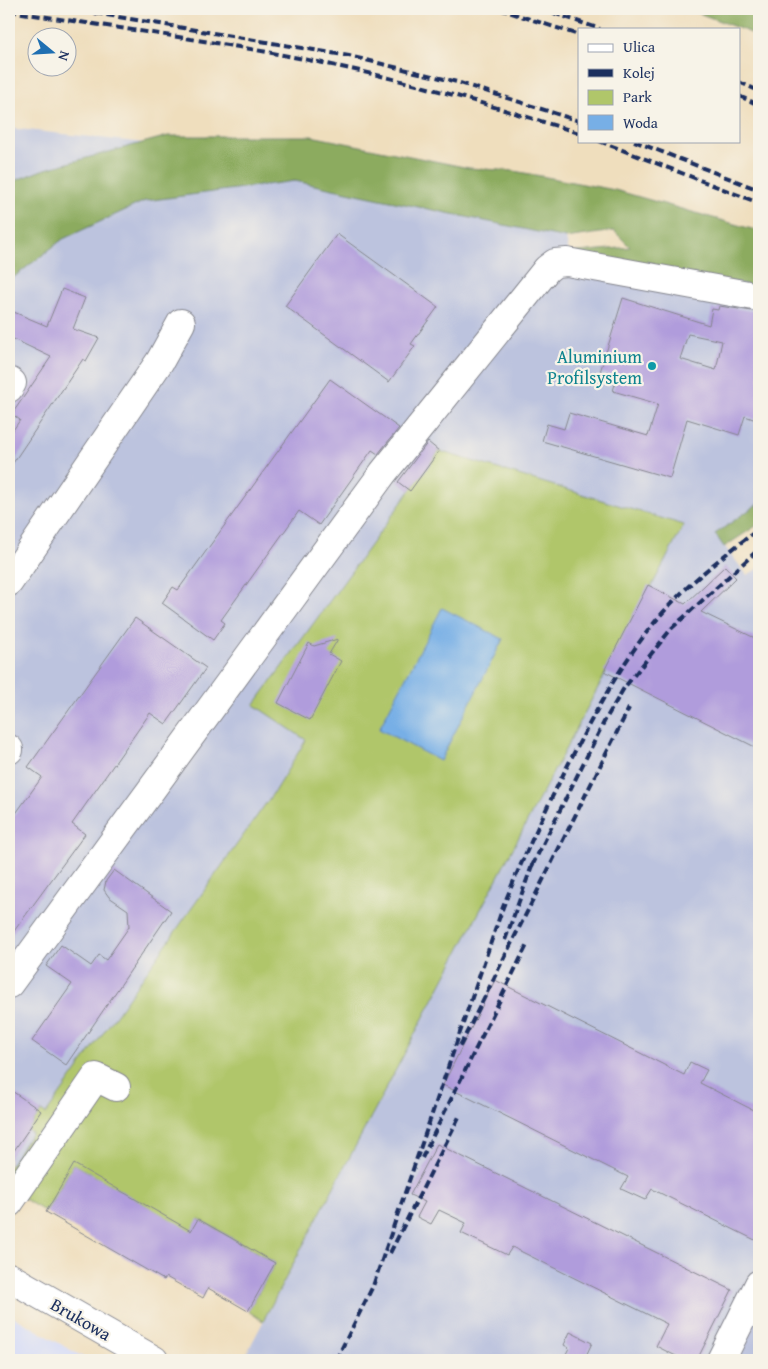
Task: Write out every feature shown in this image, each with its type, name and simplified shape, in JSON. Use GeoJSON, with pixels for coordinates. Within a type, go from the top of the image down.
{"type":"FeatureCollection","features":[{"type":"Feature","properties":{"kind":"street"},"geometry":{"type":"LineString","coordinates":[[9,984],[383,473],[547,269],[555,263],[567,262],[759,297]]}},
{"type":"Feature","properties":{"kind":"street"},"geometry":{"type":"LineString","coordinates":[[9,582],[160,361],[181,323]]}},
{"type":"Feature","properties":{"kind":"street"},"geometry":{"type":"LineString","coordinates":[[9,381],[12,383],[9,388]]}},
{"type":"Feature","properties":{"kind":"street"},"geometry":{"type":"LineString","coordinates":[[9,1202],[96,1077],[116,1087]]}},
{"type":"Feature","properties":{"kind":"street","name":"Brukowa"},"geometry":{"type":"LineString","coordinates":[[9,1277],[154,1360]]}},
{"type":"Feature","properties":{"kind":"street"},"geometry":{"type":"LineString","coordinates":[[721,1360],[759,1284]]}},
{"type":"Feature","properties":{"kind":"shaded area"},"geometry":{"type":"Polygon","coordinates":[[[9,128],[145,143],[42,170],[9,183],[9,128]]]}},
{"type":"Feature","properties":{"kind":"shaded area"},"geometry":{"type":"Polygon","coordinates":[[[295,181],[566,238],[569,253],[759,287],[759,503],[715,534],[747,575],[759,568],[759,1360],[243,1360],[683,525],[439,451],[255,705],[306,739],[274,792],[46,1114],[41,1111],[28,1131],[32,1133],[9,1167],[9,281],[63,239],[145,201],[209,186],[295,181]]]}},
{"type":"Feature","properties":{"kind":"shaded area"},"geometry":{"type":"Polygon","coordinates":[[[9,1314],[88,1360],[9,1360],[9,1314]]]}},
{"type":"Feature","properties":{"kind":"green space"},"geometry":{"type":"Polygon","coordinates":[[[688,9],[759,9],[759,36],[688,9]]]}},
{"type":"Feature","properties":{"kind":"green space"},"geometry":{"type":"Polygon","coordinates":[[[168,136],[311,136],[469,168],[514,171],[615,190],[759,231],[759,287],[569,253],[630,247],[614,231],[566,238],[295,181],[145,201],[63,239],[9,281],[9,183],[42,170],[168,136]]]}},
{"type":"Feature","properties":{"kind":"green space"},"geometry":{"type":"Polygon","coordinates":[[[439,451],[684,525],[263,1321],[248,1311],[275,1263],[199,1219],[187,1239],[174,1222],[74,1164],[46,1212],[9,1190],[9,1167],[32,1133],[28,1130],[41,1111],[46,1114],[274,792],[306,740],[254,705],[439,451]]]}},
{"type":"Feature","properties":{"kind":"green space"},"geometry":{"type":"Polygon","coordinates":[[[759,503],[759,524],[724,547],[715,534],[759,503]]]}},
{"type":"Feature","properties":{"kind":"water"},"geometry":{"type":"Polygon","coordinates":[[[442,608],[503,639],[440,761],[379,729],[442,608]]]}},
{"type":"Feature","properties":{"kind":"building"},"geometry":{"type":"Polygon","coordinates":[[[337,234],[438,307],[411,344],[415,346],[389,382],[285,306],[337,234]]]}},
{"type":"Feature","properties":{"kind":"building"},"geometry":{"type":"Polygon","coordinates":[[[62,289],[85,298],[73,329],[99,338],[86,361],[83,359],[9,469],[9,436],[20,420],[12,414],[51,357],[9,337],[9,310],[47,326],[62,289]]]}},
{"type":"Feature","properties":{"kind":"building"},"geometry":{"type":"Polygon","coordinates":[[[623,298],[709,325],[712,309],[718,310],[719,306],[759,312],[759,408],[756,420],[745,416],[739,435],[687,419],[670,478],[542,441],[547,424],[564,429],[569,413],[648,436],[658,404],[613,391],[617,377],[600,372],[623,298]],[[688,334],[680,359],[716,370],[722,341],[688,334]]]}},
{"type":"Feature","properties":{"kind":"building"},"geometry":{"type":"Polygon","coordinates":[[[330,379],[399,428],[378,454],[372,450],[319,525],[299,511],[221,620],[225,623],[213,640],[162,603],[173,587],[178,590],[330,379]]]}},
{"type":"Feature","properties":{"kind":"building"},"geometry":{"type":"Polygon","coordinates":[[[428,442],[439,451],[410,491],[398,482],[428,442]]]}},
{"type":"Feature","properties":{"kind":"building"},"geometry":{"type":"Polygon","coordinates":[[[725,566],[736,578],[701,612],[759,640],[759,749],[604,671],[648,585],[685,604],[725,566]]]}},
{"type":"Feature","properties":{"kind":"building"},"geometry":{"type":"Polygon","coordinates":[[[135,618],[206,668],[166,724],[150,713],[72,824],[85,834],[9,938],[9,823],[42,777],[28,767],[135,618]]]}},
{"type":"Feature","properties":{"kind":"building"},"geometry":{"type":"Polygon","coordinates":[[[338,639],[329,654],[341,661],[310,720],[278,703],[309,643],[314,646],[338,639]]]}},
{"type":"Feature","properties":{"kind":"building"},"geometry":{"type":"Polygon","coordinates":[[[114,870],[171,911],[66,1065],[32,1041],[72,984],[46,966],[61,945],[91,966],[99,955],[106,960],[129,927],[128,910],[109,897],[104,890],[106,881],[114,870]]]}},
{"type":"Feature","properties":{"kind":"building"},"geometry":{"type":"Polygon","coordinates":[[[495,980],[684,1075],[690,1062],[707,1070],[700,1083],[759,1113],[759,1242],[652,1189],[645,1200],[621,1189],[628,1177],[443,1085],[495,980]]]}},
{"type":"Feature","properties":{"kind":"building"},"geometry":{"type":"Polygon","coordinates":[[[9,1089],[41,1111],[9,1158],[9,1089]]]}},
{"type":"Feature","properties":{"kind":"building"},"geometry":{"type":"Polygon","coordinates":[[[437,1144],[732,1290],[697,1360],[684,1360],[656,1346],[667,1324],[512,1247],[507,1255],[461,1233],[466,1223],[439,1210],[431,1224],[417,1217],[425,1202],[410,1195],[437,1144]]]}},
{"type":"Feature","properties":{"kind":"building"},"geometry":{"type":"Polygon","coordinates":[[[74,1164],[191,1231],[198,1219],[275,1263],[248,1311],[208,1288],[203,1298],[166,1277],[164,1280],[46,1212],[74,1164]]]}},
{"type":"Feature","properties":{"kind":"building"},"geometry":{"type":"Polygon","coordinates":[[[570,1332],[592,1343],[584,1360],[563,1360],[569,1348],[564,1345],[570,1332]]]}},
{"type":"Feature","properties":{"kind":"railway"},"geometry":{"type":"LineString","coordinates":[[71,9],[349,56],[457,82],[578,121]]}},
{"type":"Feature","properties":{"kind":"railway"},"geometry":{"type":"LineString","coordinates":[[499,9],[578,35]]}},
{"type":"Feature","properties":{"kind":"railway"},"geometry":{"type":"LineString","coordinates":[[542,9],[597,28]]}},
{"type":"Feature","properties":{"kind":"railway"},"geometry":{"type":"LineString","coordinates":[[9,11],[304,59],[434,90],[578,133]]}},
{"type":"Feature","properties":{"kind":"railway"},"geometry":{"type":"LineString","coordinates":[[740,82],[759,91]]}},
{"type":"Feature","properties":{"kind":"railway"},"geometry":{"type":"LineString","coordinates":[[740,96],[759,105]]}},
{"type":"Feature","properties":{"kind":"railway"},"geometry":{"type":"LineString","coordinates":[[602,142],[759,203]]}},
{"type":"Feature","properties":{"kind":"railway"},"geometry":{"type":"LineString","coordinates":[[637,142],[759,190]]}},
{"type":"Feature","properties":{"kind":"railway"},"geometry":{"type":"LineString","coordinates":[[336,1360],[373,1286],[503,907],[520,866],[578,745],[625,663],[659,617],[694,581],[759,529]]}},
{"type":"Feature","properties":{"kind":"railway"},"geometry":{"type":"LineString","coordinates":[[532,866],[604,722],[624,688],[672,628],[759,549]]}},
{"type":"Feature","properties":{"kind":"railway"},"geometry":{"type":"LineString","coordinates":[[460,1046],[629,708]]}},
{"type":"Feature","properties":{"kind":"railway"},"geometry":{"type":"LineString","coordinates":[[505,940],[534,860]]}},
{"type":"Feature","properties":{"kind":"railway"},"geometry":{"type":"LineString","coordinates":[[422,1158],[528,943]]}},
{"type":"Feature","properties":{"kind":"railway"},"geometry":{"type":"LineString","coordinates":[[390,1253],[460,1115]]}},
{"type":"Feature","properties":{"kind":"place","name":"Aluminium Profilsystem"},"geometry":{"type":"Point","coordinates":[652,366]}}]}
